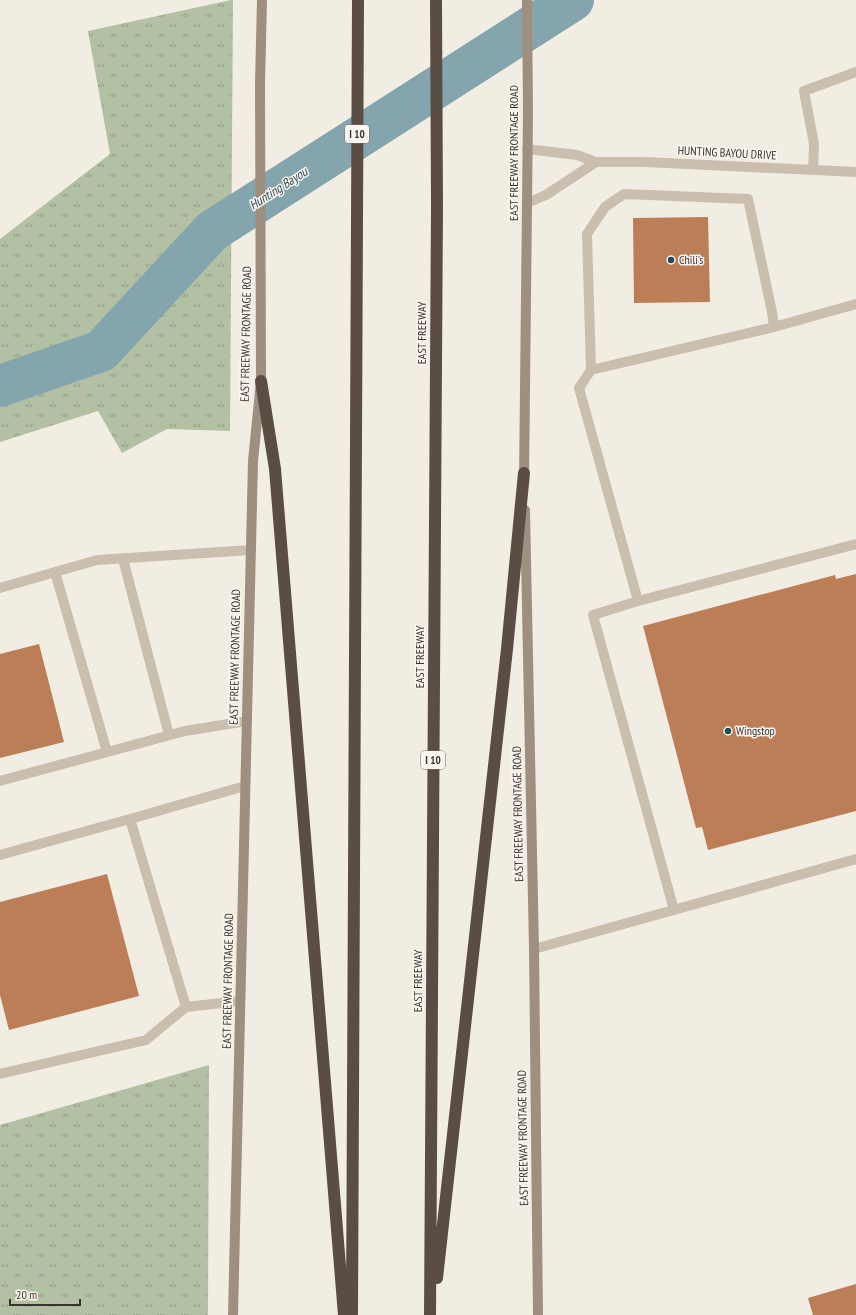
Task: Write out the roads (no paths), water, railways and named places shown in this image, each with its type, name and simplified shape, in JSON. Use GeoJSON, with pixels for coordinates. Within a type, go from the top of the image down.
{"type":"FeatureCollection","features":[{"type":"Feature","properties":{"kind":"highway","name":"I 10"},"geometry":{"type":"LineString","coordinates":[[352,1315],[358,0]]}},
{"type":"Feature","properties":{"kind":"highway","name":"EAST FREEWAY"},"geometry":{"type":"LineString","coordinates":[[431,1315],[437,206],[436,0]]}},
{"type":"Feature","properties":{"kind":"highway"},"geometry":{"type":"LineString","coordinates":[[261,381],[275,469],[344,1315]]}},
{"type":"Feature","properties":{"kind":"highway"},"geometry":{"type":"LineString","coordinates":[[431,1315],[507,649],[524,473]]}},
{"type":"Feature","properties":{"kind":"main road","name":"EAST FREEWAY FRONTAGE ROAD"},"geometry":{"type":"LineString","coordinates":[[233,1315],[253,461],[261,381],[260,83],[262,0]]}},
{"type":"Feature","properties":{"kind":"main road","name":"EAST FREEWAY FRONTAGE ROAD"},"geometry":{"type":"LineString","coordinates":[[527,0],[528,149],[524,473],[534,949],[538,1315]]}},
{"type":"Feature","properties":{"kind":"street"},"geometry":{"type":"LineString","coordinates":[[813,170],[814,144],[804,91],[856,72]]}},
{"type":"Feature","properties":{"kind":"street","name":"HUNTING BAYOU DRIVE"},"geometry":{"type":"LineString","coordinates":[[528,149],[577,155],[596,162],[644,162],[856,172]]}},
{"type":"Feature","properties":{"kind":"street"},"geometry":{"type":"LineString","coordinates":[[527,203],[546,195],[596,162]]}},
{"type":"Feature","properties":{"kind":"street"},"geometry":{"type":"LineString","coordinates":[[638,601],[579,388],[591,370],[587,234],[605,207],[624,194],[748,199],[774,327]]}},
{"type":"Feature","properties":{"kind":"street"},"geometry":{"type":"LineString","coordinates":[[591,370],[774,327],[856,304]]}},
{"type":"Feature","properties":{"kind":"street"},"geometry":{"type":"LineString","coordinates":[[674,910],[594,615],[638,601],[856,544]]}},
{"type":"Feature","properties":{"kind":"street"},"geometry":{"type":"LineString","coordinates":[[0,588],[97,560],[251,550]]}},
{"type":"Feature","properties":{"kind":"street"},"geometry":{"type":"LineString","coordinates":[[122,558],[168,735]]}},
{"type":"Feature","properties":{"kind":"street"},"geometry":{"type":"LineString","coordinates":[[55,572],[106,752]]}},
{"type":"Feature","properties":{"kind":"street"},"geometry":{"type":"LineString","coordinates":[[0,781],[168,735],[200,728],[247,721]]}},
{"type":"Feature","properties":{"kind":"street"},"geometry":{"type":"LineString","coordinates":[[0,855],[130,820],[245,786]]}},
{"type":"Feature","properties":{"kind":"street"},"geometry":{"type":"LineString","coordinates":[[130,820],[186,1007]]}},
{"type":"Feature","properties":{"kind":"street"},"geometry":{"type":"LineString","coordinates":[[534,949],[856,859]]}},
{"type":"Feature","properties":{"kind":"street"},"geometry":{"type":"LineString","coordinates":[[0,1074],[146,1040],[186,1007],[240,1001]]}},
{"type":"Feature","properties":{"kind":"waterway","name":"Hunting Bayou"},"geometry":{"type":"LineString","coordinates":[[0,386],[101,351],[212,231],[573,0]]}},
{"type":"Feature","properties":{"kind":"place","name":"Chili's"},"geometry":{"type":"Point","coordinates":[671,260]}},
{"type":"Feature","properties":{"kind":"place","name":"Wingstop"},"geometry":{"type":"Point","coordinates":[728,731]}}]}
